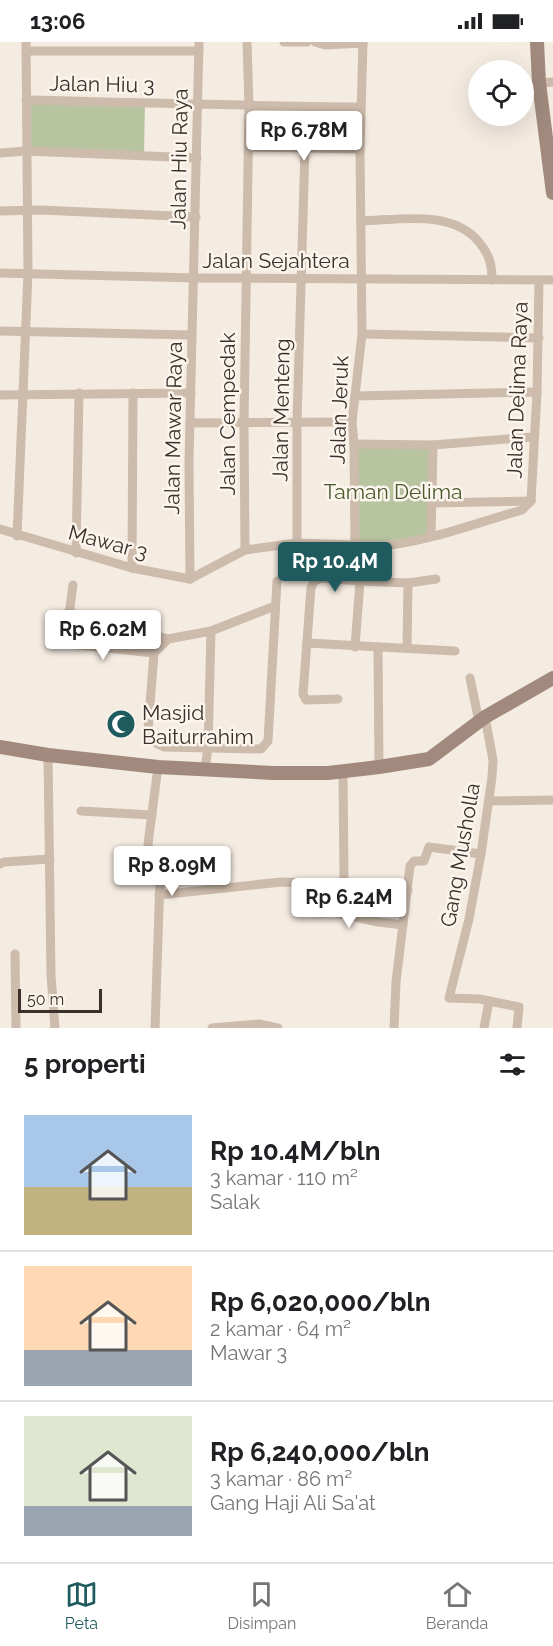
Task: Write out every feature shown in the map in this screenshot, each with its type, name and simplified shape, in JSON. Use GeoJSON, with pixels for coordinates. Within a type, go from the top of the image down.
{"type":"FeatureCollection","features":[{"type":"Feature","properties":{"kind":"street","name":"Jalan Cempedak"},"geometry":{"type":"LineString","coordinates":[[245,550],[244,423],[249,147],[247,42]]}},
{"type":"Feature","properties":{"kind":"street"},"geometry":{"type":"LineString","coordinates":[[284,42],[307,42]]}},
{"type":"Feature","properties":{"kind":"street"},"geometry":{"type":"LineString","coordinates":[[315,42],[325,45],[363,43]]}},
{"type":"Feature","properties":{"kind":"street"},"geometry":{"type":"LineString","coordinates":[[537,42],[546,82],[553,193]]}},
{"type":"Feature","properties":{"kind":"street","name":"Jalan Jeruk"},"geometry":{"type":"LineString","coordinates":[[355,545],[352,422],[362,334],[360,149],[363,43]]}},
{"type":"Feature","properties":{"kind":"street"},"geometry":{"type":"LineString","coordinates":[[17,536],[27,273],[26,47],[199,47]]}},
{"type":"Feature","properties":{"kind":"street","name":"Jalan Hiu Raya"},"geometry":{"type":"LineString","coordinates":[[195,278],[199,47]]}},
{"type":"Feature","properties":{"kind":"street","name":"Jalan Hiu 3"},"geometry":{"type":"LineString","coordinates":[[26,100],[249,106],[361,106]]}},
{"type":"Feature","properties":{"kind":"street"},"geometry":{"type":"LineString","coordinates":[[249,147],[360,149]]}},
{"type":"Feature","properties":{"kind":"street","name":"Jalan Menteng"},"geometry":{"type":"LineString","coordinates":[[297,543],[297,422],[306,148]]}},
{"type":"Feature","properties":{"kind":"street"},"geometry":{"type":"LineString","coordinates":[[0,153],[26,151],[197,158]]}},
{"type":"Feature","properties":{"kind":"street"},"geometry":{"type":"LineString","coordinates":[[0,211],[196,217]]}},
{"type":"Feature","properties":{"kind":"street"},"geometry":{"type":"LineString","coordinates":[[361,221],[431,219],[447,221],[459,226],[473,234],[484,249],[492,264],[492,280]]}},
{"type":"Feature","properties":{"kind":"street","name":"Jalan Sejahtera"},"geometry":{"type":"LineString","coordinates":[[0,273],[195,278],[553,280]]}},
{"type":"Feature","properties":{"kind":"street","name":"Jalan Mawar Raya"},"geometry":{"type":"LineString","coordinates":[[190,579],[191,335],[195,278]]}},
{"type":"Feature","properties":{"kind":"street","name":"Jalan Delima Raya"},"geometry":{"type":"LineString","coordinates":[[531,501],[539,338],[539,280]]}},
{"type":"Feature","properties":{"kind":"street"},"geometry":{"type":"LineString","coordinates":[[0,331],[191,335]]}},
{"type":"Feature","properties":{"kind":"street"},"geometry":{"type":"LineString","coordinates":[[362,334],[539,338]]}},
{"type":"Feature","properties":{"kind":"street"},"geometry":{"type":"LineString","coordinates":[[355,396],[537,392]]}},
{"type":"Feature","properties":{"kind":"street"},"geometry":{"type":"LineString","coordinates":[[76,553],[79,393]]}},
{"type":"Feature","properties":{"kind":"street"},"geometry":{"type":"LineString","coordinates":[[132,568],[133,393]]}},
{"type":"Feature","properties":{"kind":"street"},"geometry":{"type":"LineString","coordinates":[[0,394],[191,393]]}},
{"type":"Feature","properties":{"kind":"street"},"geometry":{"type":"LineString","coordinates":[[190,423],[352,422]]}},
{"type":"Feature","properties":{"kind":"street"},"geometry":{"type":"LineString","coordinates":[[354,444],[433,445],[533,438]]}},
{"type":"Feature","properties":{"kind":"street"},"geometry":{"type":"LineString","coordinates":[[431,537],[433,445]]}},
{"type":"Feature","properties":{"kind":"street"},"geometry":{"type":"LineString","coordinates":[[190,579],[245,550],[297,543],[390,545],[431,537],[522,510],[531,501]]}},
{"type":"Feature","properties":{"kind":"street"},"geometry":{"type":"LineString","coordinates":[[431,503],[531,501]]}},
{"type":"Feature","properties":{"kind":"street","name":"Mawar 3"},"geometry":{"type":"LineString","coordinates":[[0,529],[17,536],[132,568],[190,579]]}},
{"type":"Feature","properties":{"kind":"street"},"geometry":{"type":"LineString","coordinates":[[338,699],[306,700],[304,698],[302,688],[311,588],[314,581],[321,578],[408,583],[436,579]]}},
{"type":"Feature","properties":{"kind":"street"},"geometry":{"type":"LineString","coordinates":[[168,639],[154,653],[149,736],[161,747],[258,750],[267,743],[276,581]]}},
{"type":"Feature","properties":{"kind":"street"},"geometry":{"type":"LineString","coordinates":[[355,647],[360,581]]}},
{"type":"Feature","properties":{"kind":"street"},"geometry":{"type":"LineString","coordinates":[[407,648],[408,583]]}},
{"type":"Feature","properties":{"kind":"street"},"geometry":{"type":"LineString","coordinates":[[73,585],[66,637],[69,644],[154,653]]}},
{"type":"Feature","properties":{"kind":"street"},"geometry":{"type":"LineString","coordinates":[[68,612],[168,639],[211,631],[275,606]]}},
{"type":"Feature","properties":{"kind":"street"},"geometry":{"type":"LineString","coordinates":[[205,769],[208,747],[211,631]]}},
{"type":"Feature","properties":{"kind":"street"},"geometry":{"type":"LineString","coordinates":[[307,643],[455,651]]}},
{"type":"Feature","properties":{"kind":"street"},"geometry":{"type":"LineString","coordinates":[[378,647],[379,767]]}},
{"type":"Feature","properties":{"kind":"street","name":"Gang Musholla"},"geometry":{"type":"LineString","coordinates":[[470,678],[493,759],[481,854],[469,919],[449,998],[489,1001]]}},
{"type":"Feature","properties":{"kind":"street"},"geometry":{"type":"LineString","coordinates":[[0,747],[19,748],[48,755],[158,767],[297,774],[379,767],[429,759],[482,720],[553,678]]}},
{"type":"Feature","properties":{"kind":"street"},"geometry":{"type":"LineString","coordinates":[[48,755],[51,975],[55,1028]]}},
{"type":"Feature","properties":{"kind":"street"},"geometry":{"type":"LineString","coordinates":[[155,1028],[160,874],[148,847],[158,767]]}},
{"type":"Feature","properties":{"kind":"street"},"geometry":{"type":"LineString","coordinates":[[343,771],[344,882]]}},
{"type":"Feature","properties":{"kind":"street"},"geometry":{"type":"LineString","coordinates":[[489,801],[553,800]]}},
{"type":"Feature","properties":{"kind":"street"},"geometry":{"type":"LineString","coordinates":[[81,811],[152,815]]}},
{"type":"Feature","properties":{"kind":"street"},"geometry":{"type":"LineString","coordinates":[[394,1028],[396,982],[410,866],[414,861],[424,861],[429,848],[481,854]]}},
{"type":"Feature","properties":{"kind":"street"},"geometry":{"type":"LineString","coordinates":[[0,864],[50,860]]}},
{"type":"Feature","properties":{"kind":"street"},"geometry":{"type":"LineString","coordinates":[[159,895],[281,882],[395,885],[408,890]]}},
{"type":"Feature","properties":{"kind":"street"},"geometry":{"type":"LineString","coordinates":[[298,911],[323,913],[328,911],[403,925]]}},
{"type":"Feature","properties":{"kind":"street"},"geometry":{"type":"LineString","coordinates":[[15,954],[16,1028]]}},
{"type":"Feature","properties":{"kind":"street"},"geometry":{"type":"LineString","coordinates":[[484,1028],[489,1001],[519,1007],[517,1028]]}},
{"type":"Feature","properties":{"kind":"street"},"geometry":{"type":"LineString","coordinates":[[212,1028],[259,1024],[278,1028]]}},
{"type":"Feature","properties":{"kind":"green space"},"geometry":{"type":"Polygon","coordinates":[[[26,100],[145,103],[144,155],[26,151],[26,100]]]}},
{"type":"Feature","properties":{"kind":"green space","name":"Taman Delima"},"geometry":{"type":"Polygon","coordinates":[[[354,444],[433,445],[431,536],[355,545],[354,444]]]}},
{"type":"Feature","properties":{"kind":"place","name":"Masjid Baiturrahim"},"geometry":{"type":"Point","coordinates":[121,724]}}]}
